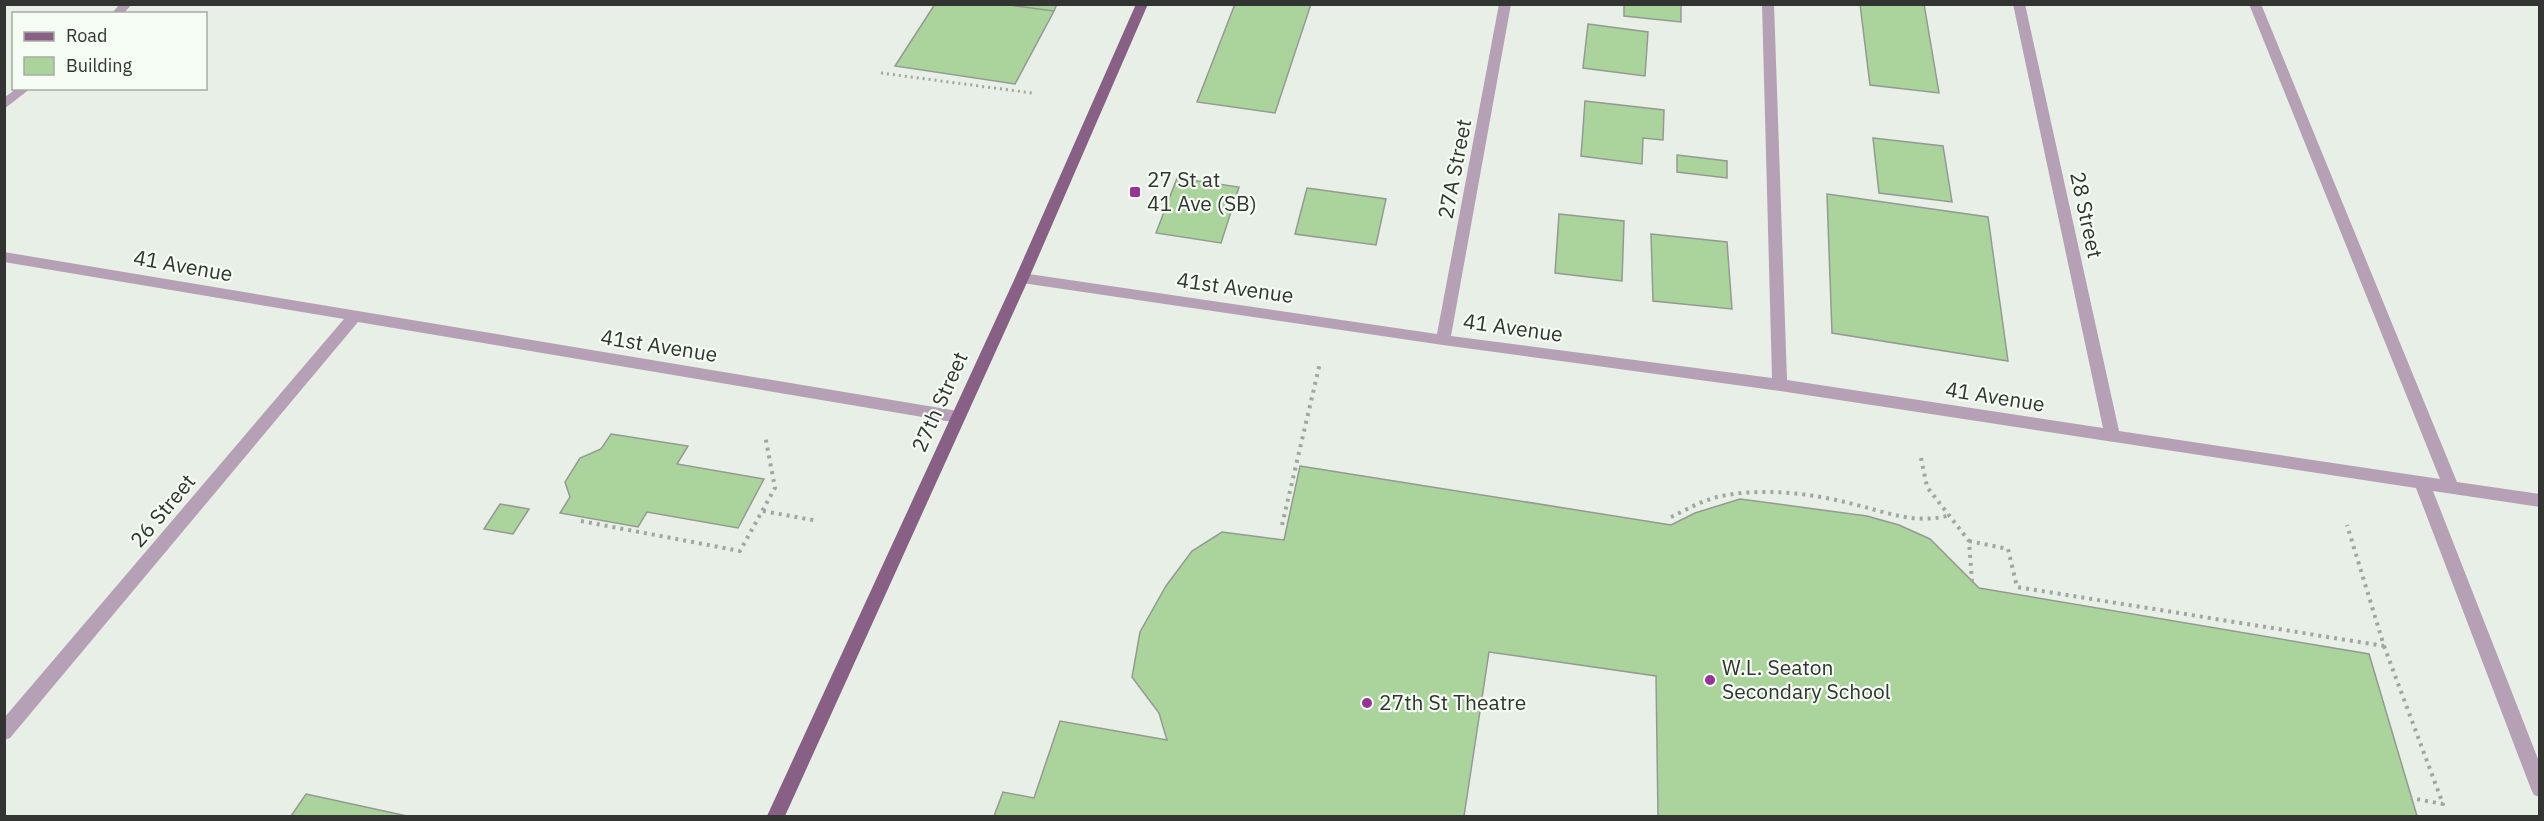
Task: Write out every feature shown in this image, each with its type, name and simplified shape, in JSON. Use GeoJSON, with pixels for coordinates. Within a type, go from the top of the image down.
{"type":"FeatureCollection","features":[{"type":"Feature","properties":{"kind":"main road","name":"27th Street"},"geometry":{"type":"LineString","coordinates":[[776,816],[1022,278],[1142,4]]}},
{"type":"Feature","properties":{"kind":"street","name":"27A Street"},"geometry":{"type":"LineString","coordinates":[[1443,340],[1505,4]]}},
{"type":"Feature","properties":{"kind":"street"},"geometry":{"type":"LineString","coordinates":[[1768,4],[1780,385]]}},
{"type":"Feature","properties":{"kind":"street","name":"28 Street"},"geometry":{"type":"LineString","coordinates":[[2019,4],[2112,435]]}},
{"type":"Feature","properties":{"kind":"street"},"geometry":{"type":"LineString","coordinates":[[2256,4],[2451,487]]}},
{"type":"Feature","properties":{"kind":"street"},"geometry":{"type":"LineString","coordinates":[[4,105],[23,90]]}},
{"type":"Feature","properties":{"kind":"street","name":"41 Avenue"},"geometry":{"type":"LineString","coordinates":[[4,257],[354,317]]}},
{"type":"Feature","properties":{"kind":"street","name":"41st Avenue"},"geometry":{"type":"LineString","coordinates":[[1022,278],[1443,340]]}},
{"type":"Feature","properties":{"kind":"street","name":"41st Avenue"},"geometry":{"type":"LineString","coordinates":[[354,317],[958,417]]}},
{"type":"Feature","properties":{"kind":"street","name":"26 Street"},"geometry":{"type":"LineString","coordinates":[[4,732],[354,317]]}},
{"type":"Feature","properties":{"kind":"street","name":"41 Avenue"},"geometry":{"type":"LineString","coordinates":[[1443,340],[1780,385],[2540,501]]}},
{"type":"Feature","properties":{"kind":"street"},"geometry":{"type":"LineString","coordinates":[[2422,483],[2540,789]]}},
{"type":"Feature","properties":{"kind":"path"},"geometry":{"type":"LineString","coordinates":[[880,72],[1032,93]]}},
{"type":"Feature","properties":{"kind":"path"},"geometry":{"type":"LineString","coordinates":[[1282,525],[1320,363]]}},
{"type":"Feature","properties":{"kind":"path"},"geometry":{"type":"LineString","coordinates":[[581,521],[740,551],[775,488],[765,435]]}},
{"type":"Feature","properties":{"kind":"path"},"geometry":{"type":"LineString","coordinates":[[1921,458],[1927,487],[1947,516],[1969,541],[1972,581]]}},
{"type":"Feature","properties":{"kind":"path"},"geometry":{"type":"LineString","coordinates":[[1671,517],[1716,498],[1751,492],[1842,501],[1883,514],[1931,522],[1947,516]]}},
{"type":"Feature","properties":{"kind":"path"},"geometry":{"type":"LineString","coordinates":[[763,511],[818,521]]}},
{"type":"Feature","properties":{"kind":"path"},"geometry":{"type":"LineString","coordinates":[[2347,525],[2384,646],[2443,804],[2411,798]]}},
{"type":"Feature","properties":{"kind":"path"},"geometry":{"type":"LineString","coordinates":[[1969,541],[2008,549],[2017,587],[2384,646]]}},
{"type":"Feature","properties":{"kind":"building"},"geometry":{"type":"Polygon","coordinates":[[[935,4],[1002,4],[1054,11],[1015,84],[895,66],[935,4]]]}},
{"type":"Feature","properties":{"kind":"building"},"geometry":{"type":"Polygon","coordinates":[[[1002,4],[1057,4],[1054,11],[1002,4]]]}},
{"type":"Feature","properties":{"kind":"building"},"geometry":{"type":"Polygon","coordinates":[[[1235,4],[1311,4],[1275,113],[1197,102],[1235,4]]]}},
{"type":"Feature","properties":{"kind":"building"},"geometry":{"type":"Polygon","coordinates":[[[1624,4],[1681,4],[1681,22],[1624,16],[1624,4]]]}},
{"type":"Feature","properties":{"kind":"building"},"geometry":{"type":"Polygon","coordinates":[[[1860,4],[1924,4],[1939,93],[1870,85],[1860,4]]]}},
{"type":"Feature","properties":{"kind":"building"},"geometry":{"type":"Polygon","coordinates":[[[1588,24],[1648,32],[1645,76],[1583,68],[1588,24]]]}},
{"type":"Feature","properties":{"kind":"building"},"geometry":{"type":"Polygon","coordinates":[[[1585,101],[1664,110],[1663,140],[1643,138],[1642,164],[1581,156],[1585,101]]]}},
{"type":"Feature","properties":{"kind":"building"},"geometry":{"type":"Polygon","coordinates":[[[1873,138],[1943,146],[1952,202],[1879,193],[1873,138]]]}},
{"type":"Feature","properties":{"kind":"building"},"geometry":{"type":"Polygon","coordinates":[[[1677,155],[1727,161],[1727,178],[1677,172],[1677,155]]]}},
{"type":"Feature","properties":{"kind":"building"},"geometry":{"type":"Polygon","coordinates":[[[1177,178],[1239,187],[1221,243],[1156,233],[1177,178]]]}},
{"type":"Feature","properties":{"kind":"building"},"geometry":{"type":"Polygon","coordinates":[[[1307,188],[1386,199],[1376,245],[1295,234],[1307,188]]]}},
{"type":"Feature","properties":{"kind":"building"},"geometry":{"type":"Polygon","coordinates":[[[1827,194],[1988,217],[2008,361],[1832,333],[1827,194]]]}},
{"type":"Feature","properties":{"kind":"building"},"geometry":{"type":"Polygon","coordinates":[[[1559,214],[1624,221],[1622,281],[1555,273],[1559,214]]]}},
{"type":"Feature","properties":{"kind":"building"},"geometry":{"type":"Polygon","coordinates":[[[1651,234],[1727,242],[1732,309],[1653,301],[1651,234]]]}},
{"type":"Feature","properties":{"kind":"building"},"geometry":{"type":"Polygon","coordinates":[[[611,434],[688,446],[677,464],[764,479],[738,528],[647,512],[638,527],[560,513],[570,497],[565,482],[580,458],[601,449],[611,434]]]}},
{"type":"Feature","properties":{"kind":"building"},"geometry":{"type":"Polygon","coordinates":[[[1300,466],[1671,525],[1695,513],[1740,499],[1867,516],[1899,525],[1930,539],[1979,588],[2369,654],[2417,816],[1658,816],[1656,676],[1489,652],[1464,816],[994,816],[1003,792],[1034,798],[1060,721],[1167,740],[1159,713],[1132,677],[1140,632],[1166,586],[1192,551],[1222,532],[1284,540],[1300,466]]]}},
{"type":"Feature","properties":{"kind":"building"},"geometry":{"type":"Polygon","coordinates":[[[500,504],[529,509],[513,534],[484,529],[500,504]]]}},
{"type":"Feature","properties":{"kind":"building"},"geometry":{"type":"Polygon","coordinates":[[[306,794],[407,816],[291,816],[306,794]]]}},
{"type":"Feature","properties":{"kind":"place","name":"27 St at 41 Ave (SB)"},"geometry":{"type":"Point","coordinates":[1135,192]}},
{"type":"Feature","properties":{"kind":"place","name":"W.L. Seaton Secondary School"},"geometry":{"type":"Point","coordinates":[1710,680]}},
{"type":"Feature","properties":{"kind":"place","name":"27th St Theatre"},"geometry":{"type":"Point","coordinates":[1367,703]}}]}
